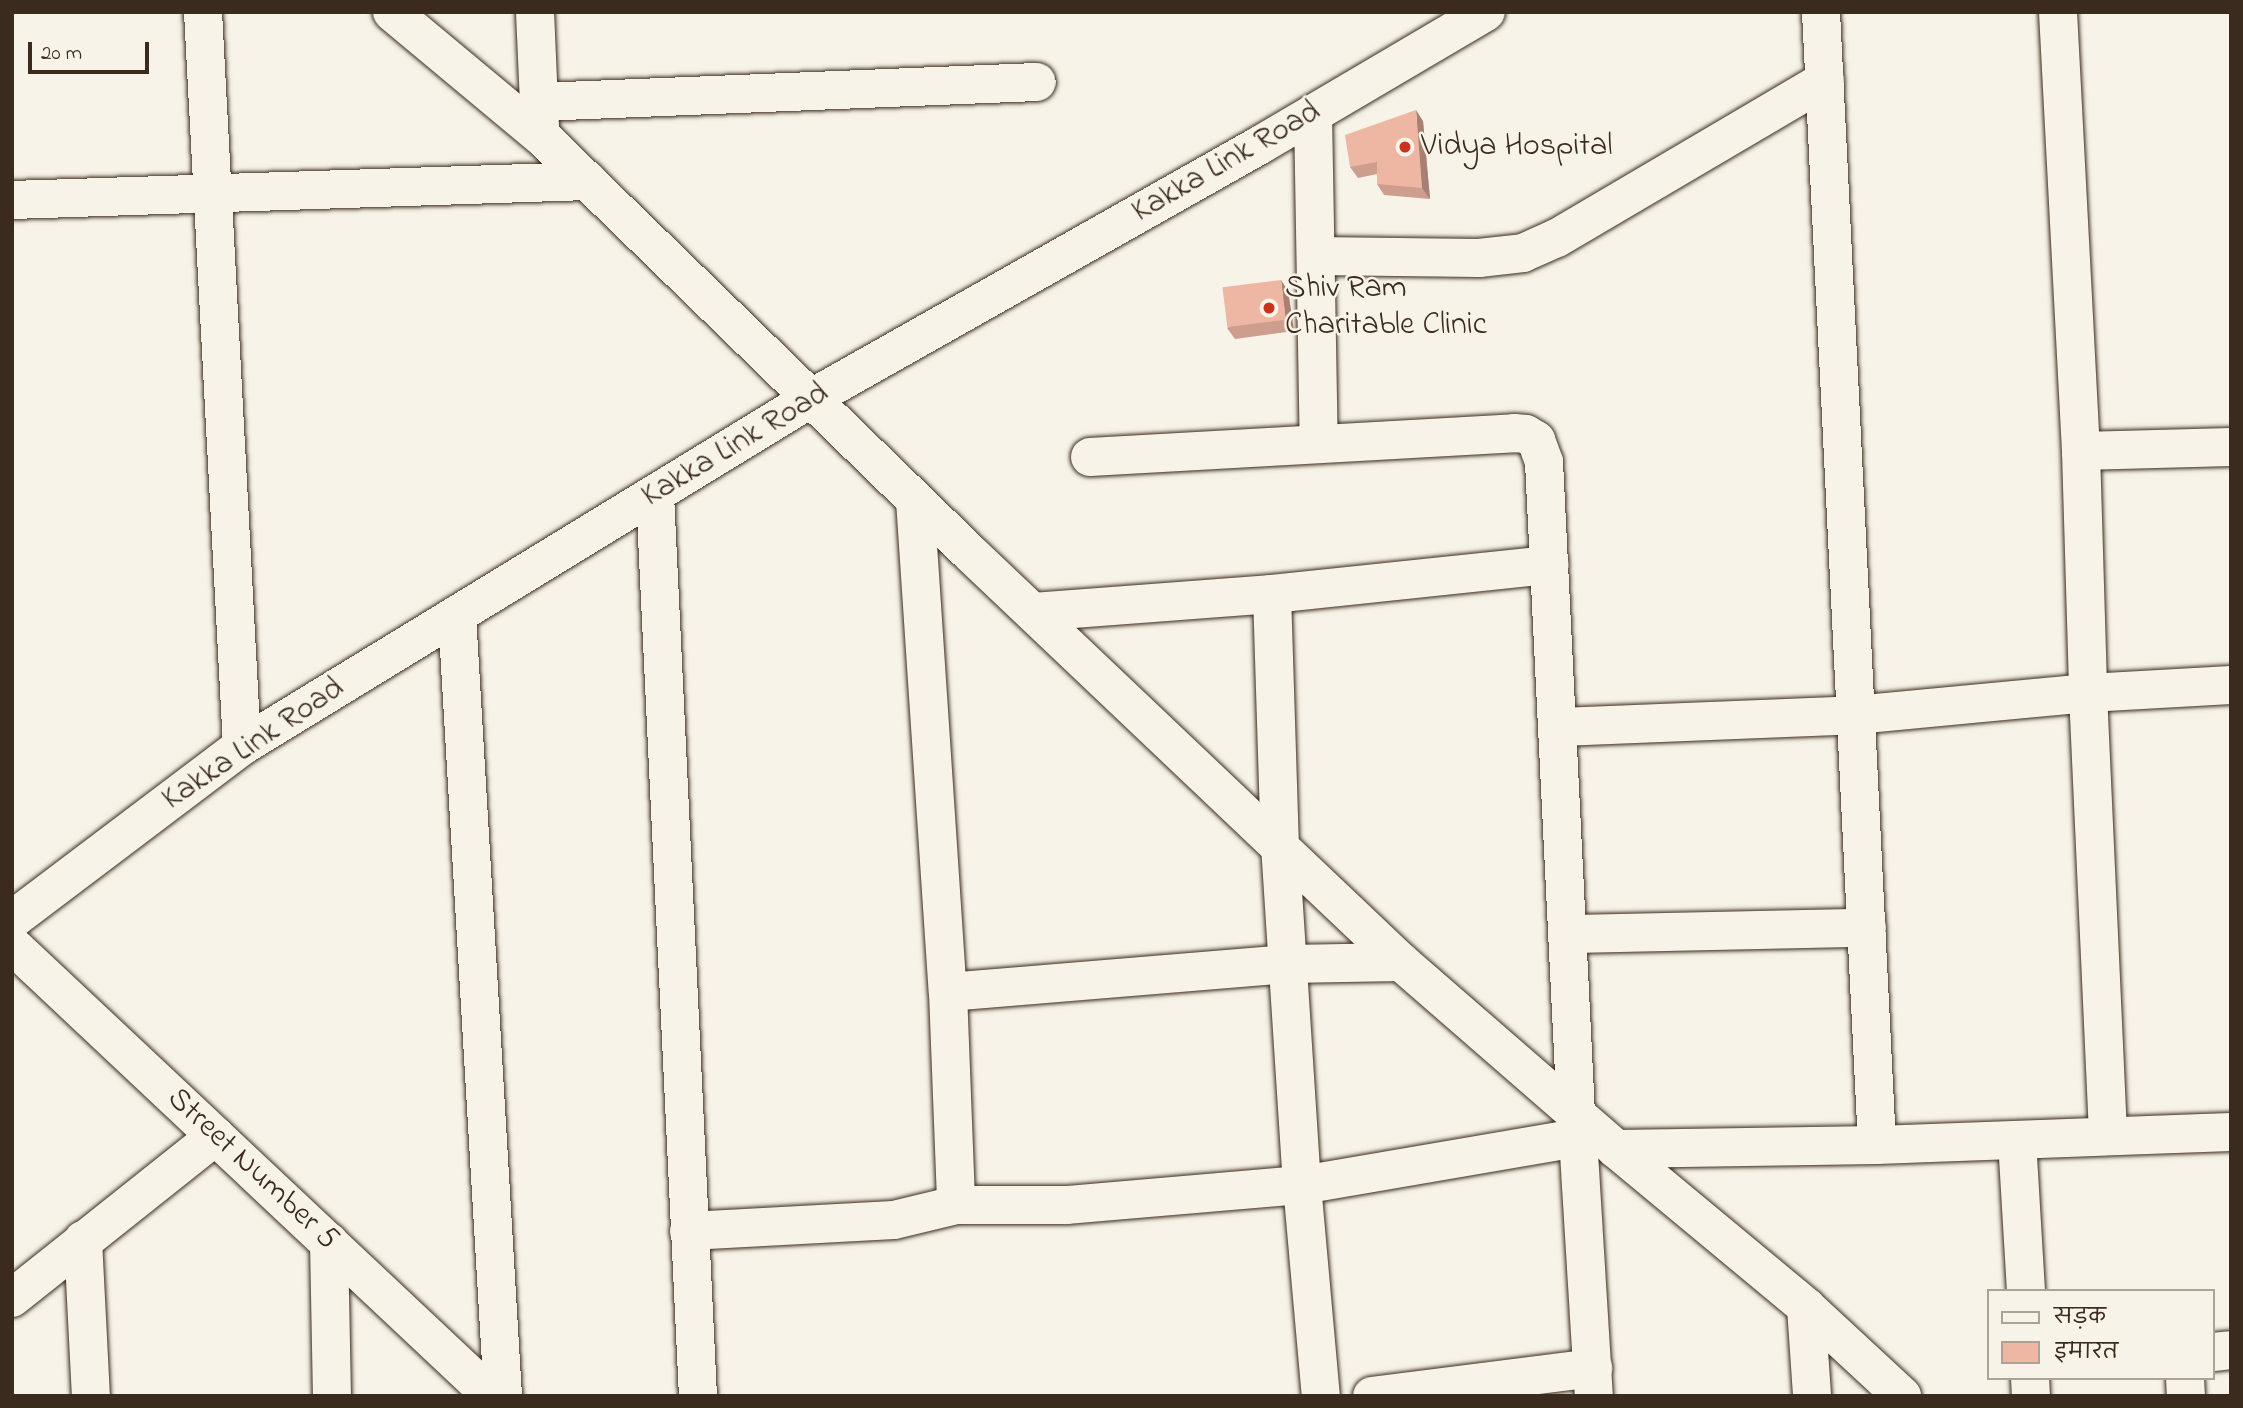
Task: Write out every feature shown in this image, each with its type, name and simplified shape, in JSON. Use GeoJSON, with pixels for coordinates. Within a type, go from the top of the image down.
{"type":"FeatureCollection","features":[{"type":"Feature","properties":{"kind":"street"},"geometry":{"type":"LineString","coordinates":[[203,12],[242,746]]}},
{"type":"Feature","properties":{"kind":"street"},"geometry":{"type":"LineString","coordinates":[[392,12],[540,119],[587,181],[915,500],[1401,962],[1592,1134],[1806,1307],[1902,1396]]}},
{"type":"Feature","properties":{"kind":"street"},"geometry":{"type":"LineString","coordinates":[[535,12],[540,119]]}},
{"type":"Feature","properties":{"kind":"street"},"geometry":{"type":"LineString","coordinates":[[1821,12],[1877,1145]]}},
{"type":"Feature","properties":{"kind":"street"},"geometry":{"type":"LineString","coordinates":[[2059,12],[2081,451],[2088,693],[2108,1136]]}},
{"type":"Feature","properties":{"kind":"street","name":"Kakka Link Road"},"geometry":{"type":"LineString","coordinates":[[12,920],[242,746],[810,399],[1313,114],[1465,18]]}},
{"type":"Feature","properties":{"kind":"street"},"geometry":{"type":"LineString","coordinates":[[1316,256],[1479,258],[1522,253],[1557,238],[1825,80]]}},
{"type":"Feature","properties":{"kind":"street"},"geometry":{"type":"LineString","coordinates":[[540,119],[1037,82]]}},
{"type":"Feature","properties":{"kind":"street"},"geometry":{"type":"LineString","coordinates":[[1313,114],[1320,442]]}},
{"type":"Feature","properties":{"kind":"street"},"geometry":{"type":"LineString","coordinates":[[12,200],[587,181]]}},
{"type":"Feature","properties":{"kind":"street"},"geometry":{"type":"LineString","coordinates":[[1090,457],[1320,442],[1526,434],[1536,440],[1545,462],[1569,933],[1592,1134],[1593,1382],[1372,1396]]}},
{"type":"Feature","properties":{"kind":"street"},"geometry":{"type":"LineString","coordinates":[[2081,451],[2231,447]]}},
{"type":"Feature","properties":{"kind":"street"},"geometry":{"type":"LineString","coordinates":[[655,495],[698,1396]]}},
{"type":"Feature","properties":{"kind":"street"},"geometry":{"type":"LineString","coordinates":[[915,500],[948,992],[956,1205]]}},
{"type":"Feature","properties":{"kind":"street"},"geometry":{"type":"LineString","coordinates":[[1033,612],[1272,594],[1549,565]]}},
{"type":"Feature","properties":{"kind":"street"},"geometry":{"type":"LineString","coordinates":[[1272,594],[1280,845],[1302,1185],[1321,1396]]}},
{"type":"Feature","properties":{"kind":"street"},"geometry":{"type":"LineString","coordinates":[[457,615],[503,1396]]}},
{"type":"Feature","properties":{"kind":"street"},"geometry":{"type":"LineString","coordinates":[[1560,727],[1854,715],[2088,693],[2231,685]]}},
{"type":"Feature","properties":{"kind":"street"},"geometry":{"type":"LineString","coordinates":[[1569,933],[1867,928]]}},
{"type":"Feature","properties":{"kind":"street","name":"Street Number 5"},"geometry":{"type":"LineString","coordinates":[[12,945],[492,1396]]}},
{"type":"Feature","properties":{"kind":"street"},"geometry":{"type":"LineString","coordinates":[[948,992],[1289,964],[1401,962]]}},
{"type":"Feature","properties":{"kind":"street"},"geometry":{"type":"LineString","coordinates":[[689,1231],[894,1220],[956,1205],[1067,1205],[1302,1185],[1592,1134],[1877,1145],[2231,1132]]}},
{"type":"Feature","properties":{"kind":"street"},"geometry":{"type":"LineString","coordinates":[[12,1298],[216,1136]]}},
{"type":"Feature","properties":{"kind":"street"},"geometry":{"type":"LineString","coordinates":[[2017,1140],[2026,1289]]}},
{"type":"Feature","properties":{"kind":"street"},"geometry":{"type":"LineString","coordinates":[[83,1240],[91,1396]]}},
{"type":"Feature","properties":{"kind":"street"},"geometry":{"type":"LineString","coordinates":[[329,1242],[332,1396]]}},
{"type":"Feature","properties":{"kind":"street"},"geometry":{"type":"LineString","coordinates":[[1806,1307],[1812,1396]]}},
{"type":"Feature","properties":{"kind":"building"},"geometry":{"type":"Polygon","coordinates":[[[1416,110],[1422,188],[1377,184],[1377,162],[1350,167],[1345,135],[1416,110]]]}},
{"type":"Feature","properties":{"kind":"building"},"geometry":{"type":"Polygon","coordinates":[[[1281,280],[1286,320],[1227,327],[1222,287],[1281,280]]]}},
{"type":"Feature","properties":{"kind":"place","name":"Vidya Hospital"},"geometry":{"type":"Point","coordinates":[1405,147]}},
{"type":"Feature","properties":{"kind":"place","name":"Shiv Ram Charitable Clinic"},"geometry":{"type":"Point","coordinates":[1269,308]}}]}
